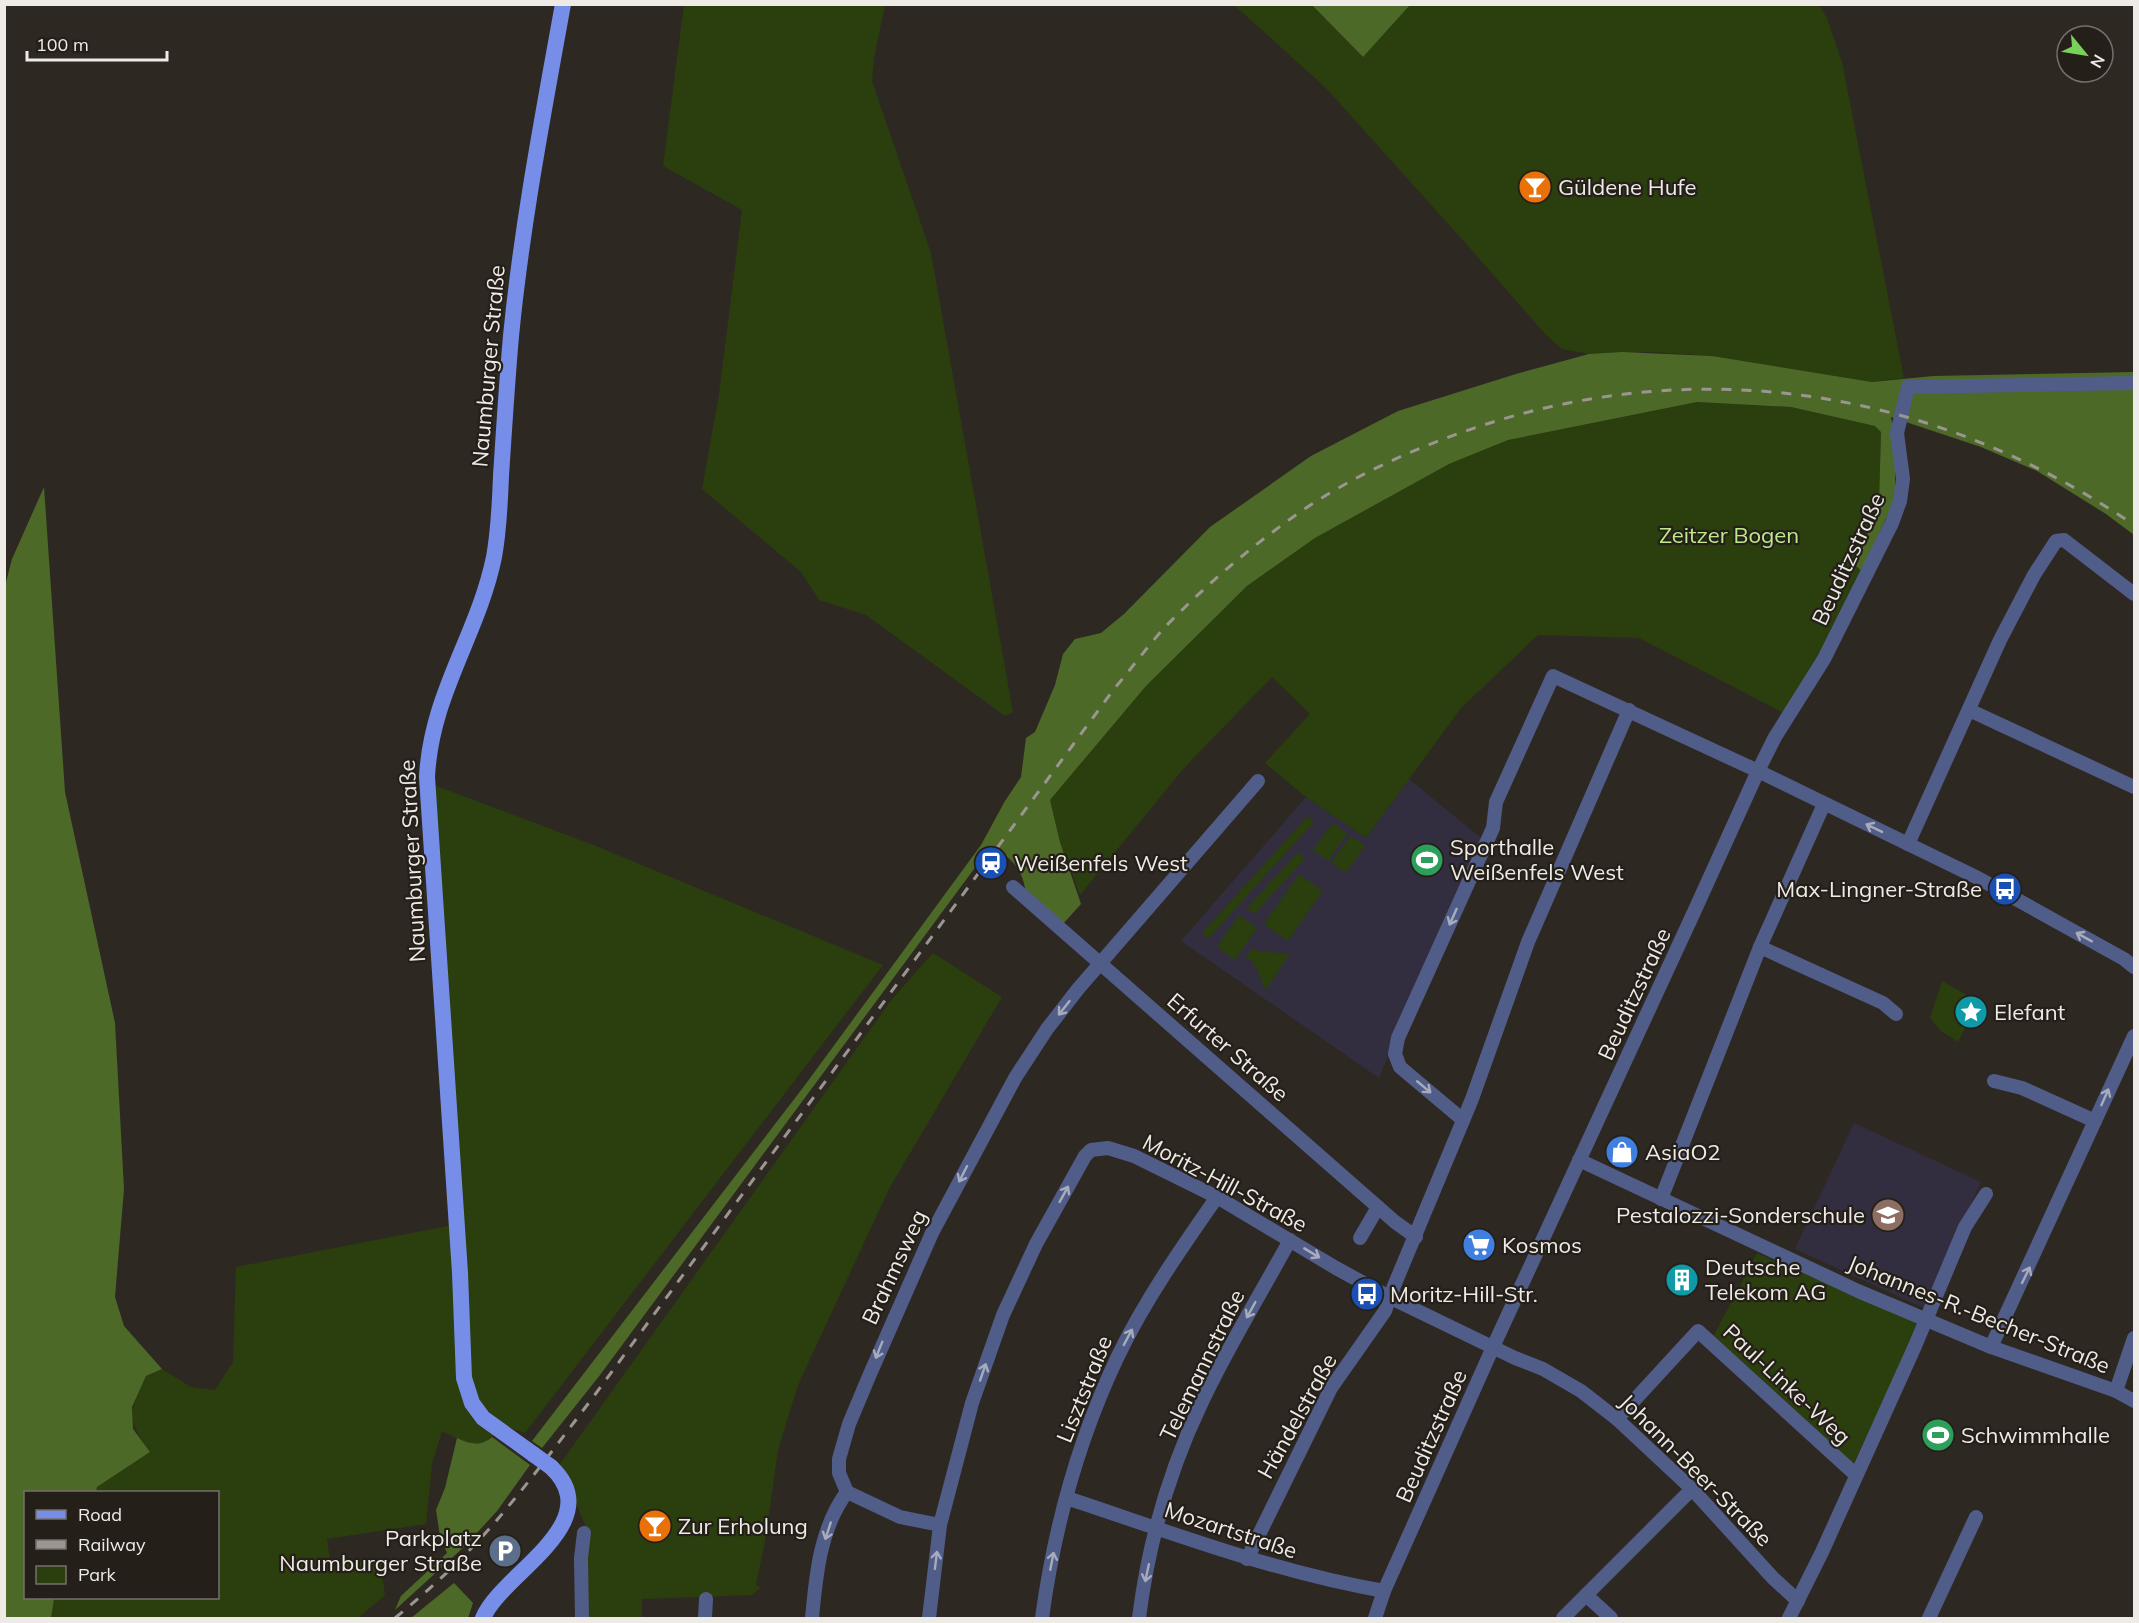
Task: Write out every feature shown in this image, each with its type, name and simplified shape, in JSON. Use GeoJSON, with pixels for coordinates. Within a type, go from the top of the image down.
{"type":"FeatureCollection","features":[{"type":"Feature","properties":{"kind":"main road","name":"Naumburger Straße"},"geometry":{"type":"LineString","coordinates":[[483,1618],[494,1599],[554,1540],[562,1527],[567,1511],[567,1495],[561,1479],[551,1467],[483,1418],[472,1403],[464,1378],[460,1273],[427,777],[436,718],[483,597],[494,557],[515,293],[531,181],[563,4]]}},
{"type":"Feature","properties":{"kind":"street","name":"Beuditzstraße"},"geometry":{"type":"LineString","coordinates":[[1375,1618],[1384,1591],[1493,1347],[1758,771],[1775,737],[1824,659],[1900,501],[1903,479],[1897,433],[1908,387],[2134,383]]}},
{"type":"Feature","properties":{"kind":"street"},"geometry":{"type":"LineString","coordinates":[[1908,844],[2000,640],[2034,575],[2056,541],[2064,540],[2134,594]]}},
{"type":"Feature","properties":{"kind":"street"},"geometry":{"type":"LineString","coordinates":[[1463,1120],[1400,1066],[1395,1054],[1398,1038],[1492,828],[1496,802],[1503,784],[1553,676],[1758,771],[1978,878],[2124,959],[2134,967]]}},
{"type":"Feature","properties":{"kind":"street","name":"Händelstraße"},"geometry":{"type":"LineString","coordinates":[[1247,1559],[1331,1388],[1385,1311],[1391,1298],[1463,1120],[1528,942],[1629,710]]}},
{"type":"Feature","properties":{"kind":"street"},"geometry":{"type":"LineString","coordinates":[[1968,710],[2134,787]]}},
{"type":"Feature","properties":{"kind":"street","name":"Brahmsweg"},"geometry":{"type":"LineString","coordinates":[[847,1492],[838,1467],[849,1424],[932,1233],[1015,1078],[1049,1026],[1078,989],[1258,781]]}},
{"type":"Feature","properties":{"kind":"street"},"geometry":{"type":"LineString","coordinates":[[1661,1198],[1760,947],[1824,804]]}},
{"type":"Feature","properties":{"kind":"street","name":"Erfurter Straße"},"geometry":{"type":"LineString","coordinates":[[1013,887],[1378,1207],[1408,1233],[1416,1237]]}},
{"type":"Feature","properties":{"kind":"street"},"geometry":{"type":"LineString","coordinates":[[1760,947],[1883,1003],[1896,1014]]}},
{"type":"Feature","properties":{"kind":"street"},"geometry":{"type":"LineString","coordinates":[[1991,1347],[2134,1036]]}},
{"type":"Feature","properties":{"kind":"street"},"geometry":{"type":"LineString","coordinates":[[1994,1081],[2022,1088],[2095,1121]]}},
{"type":"Feature","properties":{"kind":"street","name":"Moritz-Hill-Straße"},"geometry":{"type":"LineString","coordinates":[[930,1618],[940,1525],[972,1403],[1003,1315],[1036,1245],[1085,1156],[1091,1150],[1098,1148],[1116,1150],[1134,1156],[1217,1197],[1391,1298],[1493,1347]]}},
{"type":"Feature","properties":{"kind":"street","name":"Johannes-R.-Becher-Straße"},"geometry":{"type":"LineString","coordinates":[[1579,1160],[1848,1286],[1991,1347],[2116,1391],[2134,1401]]}},
{"type":"Feature","properties":{"kind":"street"},"geometry":{"type":"LineString","coordinates":[[1789,1618],[1857,1475],[1965,1227],[1986,1194]]}},
{"type":"Feature","properties":{"kind":"street","name":"Lisztstraße"},"geometry":{"type":"LineString","coordinates":[[1042,1618],[1054,1549],[1089,1424],[1119,1354],[1140,1316],[1217,1197]]}},
{"type":"Feature","properties":{"kind":"street"},"geometry":{"type":"LineString","coordinates":[[1360,1238],[1378,1207]]}},
{"type":"Feature","properties":{"kind":"street","name":"Telemannstraße"},"geometry":{"type":"LineString","coordinates":[[1138,1618],[1157,1529],[1175,1468],[1200,1405],[1290,1240]]}},
{"type":"Feature","properties":{"kind":"street","name":"Paul-Linke-Weg"},"geometry":{"type":"LineString","coordinates":[[1617,1419],[1698,1331],[1857,1475]]}},
{"type":"Feature","properties":{"kind":"street"},"geometry":{"type":"LineString","coordinates":[[2116,1391],[2130,1371],[2127,1359],[2134,1338]]}},
{"type":"Feature","properties":{"kind":"street","name":"Johann-Beer-Straße"},"geometry":{"type":"LineString","coordinates":[[1493,1347],[1543,1369],[1581,1391],[1617,1419],[1692,1490],[1785,1590],[1798,1601]]}},
{"type":"Feature","properties":{"kind":"street"},"geometry":{"type":"LineString","coordinates":[[1563,1618],[1692,1490]]}},
{"type":"Feature","properties":{"kind":"street"},"geometry":{"type":"LineString","coordinates":[[812,1618],[816,1573],[828,1526],[847,1492],[900,1517],[940,1525]]}},
{"type":"Feature","properties":{"kind":"street","name":"Mozartstraße"},"geometry":{"type":"LineString","coordinates":[[1067,1498],[1247,1559],[1300,1574],[1384,1591]]}},
{"type":"Feature","properties":{"kind":"street"},"geometry":{"type":"LineString","coordinates":[[1929,1618],[1976,1517]]}},
{"type":"Feature","properties":{"kind":"street"},"geometry":{"type":"LineString","coordinates":[[582,1618],[581,1558],[584,1533]]}},
{"type":"Feature","properties":{"kind":"street"},"geometry":{"type":"LineString","coordinates":[[1586,1595],[1611,1618]]}},
{"type":"Feature","properties":{"kind":"street"},"geometry":{"type":"LineString","coordinates":[[705,1618],[706,1599]]}},
{"type":"Feature","properties":{"kind":"shaded area"},"geometry":{"type":"Polygon","coordinates":[[[1409,779],[1481,838],[1379,1078],[1181,941],[1306,797],[1366,838],[1409,779]]]}},
{"type":"Feature","properties":{"kind":"shaded area","name":"Pestalozzi-Sonderschule"},"geometry":{"type":"Polygon","coordinates":[[[1854,1123],[1981,1182],[1924,1308],[1795,1249],[1854,1123]]]}},
{"type":"Feature","properties":{"kind":"green space"},"geometry":{"type":"Polygon","coordinates":[[[684,4],[885,5],[874,58],[872,81],[931,253],[1013,712],[1005,716],[866,615],[819,600],[801,572],[702,489],[719,394],[742,210],[663,166],[684,4]]]}},
{"type":"Feature","properties":{"kind":"green space"},"geometry":{"type":"Polygon","coordinates":[[[1234,5],[1312,5],[1363,57],[1410,5],[1819,5],[1827,18],[1842,62],[1904,378],[1872,382],[1712,356],[1651,352],[1589,354],[1562,349],[1546,335],[1326,88],[1234,5]]]}},
{"type":"Feature","properties":{"kind":"green space"},"geometry":{"type":"Polygon","coordinates":[[[1312,5],[1410,5],[1363,57],[1312,5]]]}},
{"type":"Feature","properties":{"kind":"green space"},"geometry":{"type":"Polygon","coordinates":[[[1622,352],[1712,356],[1872,382],[1933,376],[2134,372],[2134,535],[2106,514],[2037,471],[1981,447],[1891,417],[1895,439],[1895,499],[1862,571],[1856,566],[1879,503],[1881,432],[1875,426],[1791,407],[1697,402],[1508,440],[1449,464],[1315,538],[1247,586],[1146,686],[1050,800],[1060,842],[1081,904],[1063,924],[1026,893],[1022,877],[1015,865],[991,846],[600,1375],[542,1448],[532,1441],[805,1085],[981,845],[1021,777],[1026,738],[1035,732],[1055,685],[1063,654],[1075,639],[1101,633],[1124,614],[1210,527],[1311,456],[1398,411],[1589,354],[1622,352]]]}},
{"type":"Feature","properties":{"kind":"green space","name":"Zeitzer Bogen"},"geometry":{"type":"Polygon","coordinates":[[[1697,402],[1791,407],[1875,426],[1881,432],[1879,504],[1857,566],[1862,571],[1811,676],[1784,713],[1639,638],[1538,635],[1461,708],[1366,838],[1306,797],[1265,763],[1310,714],[1272,677],[1184,768],[1080,895],[1060,842],[1050,800],[1146,686],[1247,586],[1315,538],[1449,464],[1508,440],[1697,402]]]}},
{"type":"Feature","properties":{"kind":"green space"},"geometry":{"type":"Polygon","coordinates":[[[44,487],[65,792],[115,1023],[124,1189],[115,1297],[124,1326],[162,1369],[146,1376],[132,1407],[133,1429],[150,1452],[97,1487],[96,1491],[24,1491],[24,1599],[54,1599],[51,1618],[5,1618],[4,590],[12,559],[44,487]]]}},
{"type":"Feature","properties":{"kind":"green space"},"geometry":{"type":"Polygon","coordinates":[[[434,785],[596,846],[883,965],[525,1433],[504,1426],[484,1443],[469,1444],[442,1431],[432,1464],[426,1524],[327,1539],[331,1566],[380,1559],[385,1595],[358,1618],[51,1618],[54,1599],[219,1599],[219,1491],[96,1491],[97,1487],[150,1452],[136,1431],[132,1415],[146,1376],[162,1369],[191,1387],[215,1390],[233,1362],[236,1267],[463,1223],[434,785]]]}},
{"type":"Feature","properties":{"kind":"green space"},"geometry":{"type":"Polygon","coordinates":[[[1308,816],[1314,822],[1208,939],[1202,933],[1308,816]]]}},
{"type":"Feature","properties":{"kind":"green space"},"geometry":{"type":"Polygon","coordinates":[[[1333,823],[1347,834],[1328,861],[1313,850],[1333,823]]]}},
{"type":"Feature","properties":{"kind":"green space"},"geometry":{"type":"Polygon","coordinates":[[[1351,836],[1365,846],[1346,873],[1331,863],[1351,836]]]}},
{"type":"Feature","properties":{"kind":"green space"},"geometry":{"type":"Polygon","coordinates":[[[1298,852],[1305,859],[1254,914],[1247,908],[1298,852]]]}},
{"type":"Feature","properties":{"kind":"green space"},"geometry":{"type":"Polygon","coordinates":[[[1299,874],[1323,891],[1288,941],[1264,924],[1299,874]]]}},
{"type":"Feature","properties":{"kind":"green space"},"geometry":{"type":"Polygon","coordinates":[[[1239,915],[1257,928],[1235,960],[1217,947],[1239,915]]]}},
{"type":"Feature","properties":{"kind":"green space"},"geometry":{"type":"Polygon","coordinates":[[[1253,948],[1258,951],[1290,954],[1266,990],[1252,961],[1246,957],[1253,948]]]}},
{"type":"Feature","properties":{"kind":"green space"},"geometry":{"type":"Polygon","coordinates":[[[933,953],[1002,997],[889,1189],[798,1385],[778,1450],[766,1536],[756,1585],[761,1587],[752,1595],[642,1599],[642,1618],[587,1618],[588,1532],[560,1464],[892,999],[933,953]]]}},
{"type":"Feature","properties":{"kind":"green space"},"geometry":{"type":"Polygon","coordinates":[[[1942,981],[1979,1002],[1958,1042],[1941,1031],[1930,1018],[1942,981]]]}},
{"type":"Feature","properties":{"kind":"green space"},"geometry":{"type":"Polygon","coordinates":[[[1757,1253],[1917,1323],[1903,1359],[1851,1469],[1713,1337],[1757,1253]]]}},
{"type":"Feature","properties":{"kind":"green space"},"geometry":{"type":"Polygon","coordinates":[[[492,1437],[530,1465],[497,1511],[465,1546],[395,1610],[401,1596],[447,1553],[440,1536],[436,1510],[445,1488],[457,1438],[475,1444],[492,1437]]]}},
{"type":"Feature","properties":{"kind":"green space"},"geometry":{"type":"Polygon","coordinates":[[[454,1583],[473,1603],[468,1618],[411,1618],[454,1583]]]}},
{"type":"Feature","properties":{"kind":"railway"},"geometry":{"type":"LineString","coordinates":[[395,1618],[473,1546],[510,1505],[546,1459],[1114,689],[1152,642],[1236,561],[1302,510],[1390,461],[1460,433],[1547,407],[1635,393],[1722,389],[1808,396],[1893,413],[1976,441],[2057,478],[2134,525]]}},
{"type":"Feature","properties":{"kind":"place","name":"Güldene Hufe"},"geometry":{"type":"Point","coordinates":[1535,187]}},
{"type":"Feature","properties":{"kind":"place","name":"Sporthalle Weißenfels West"},"geometry":{"type":"Point","coordinates":[1427,860]}},
{"type":"Feature","properties":{"kind":"place","name":"Weißenfels West"},"geometry":{"type":"Point","coordinates":[991,863]}},
{"type":"Feature","properties":{"kind":"place","name":"Max-Lingner-Straße"},"geometry":{"type":"Point","coordinates":[2005,889]}},
{"type":"Feature","properties":{"kind":"place","name":"Elefant"},"geometry":{"type":"Point","coordinates":[1971,1012]}},
{"type":"Feature","properties":{"kind":"place","name":"AsiaO2"},"geometry":{"type":"Point","coordinates":[1622,1152]}},
{"type":"Feature","properties":{"kind":"place","name":"Pestalozzi-Sonderschule"},"geometry":{"type":"Point","coordinates":[1888,1215]}},
{"type":"Feature","properties":{"kind":"place","name":"Kosmos"},"geometry":{"type":"Point","coordinates":[1479,1245]}},
{"type":"Feature","properties":{"kind":"place","name":"Deutsche Telekom AG"},"geometry":{"type":"Point","coordinates":[1682,1280]}},
{"type":"Feature","properties":{"kind":"place","name":"Moritz-Hill-Str."},"geometry":{"type":"Point","coordinates":[1367,1294]}},
{"type":"Feature","properties":{"kind":"place","name":"Schwimmhalle"},"geometry":{"type":"Point","coordinates":[1938,1435]}},
{"type":"Feature","properties":{"kind":"place","name":"Zur Erholung"},"geometry":{"type":"Point","coordinates":[655,1526]}},
{"type":"Feature","properties":{"kind":"place","name":"Parkplatz Naumburger Straße"},"geometry":{"type":"Point","coordinates":[505,1551]}}]}
